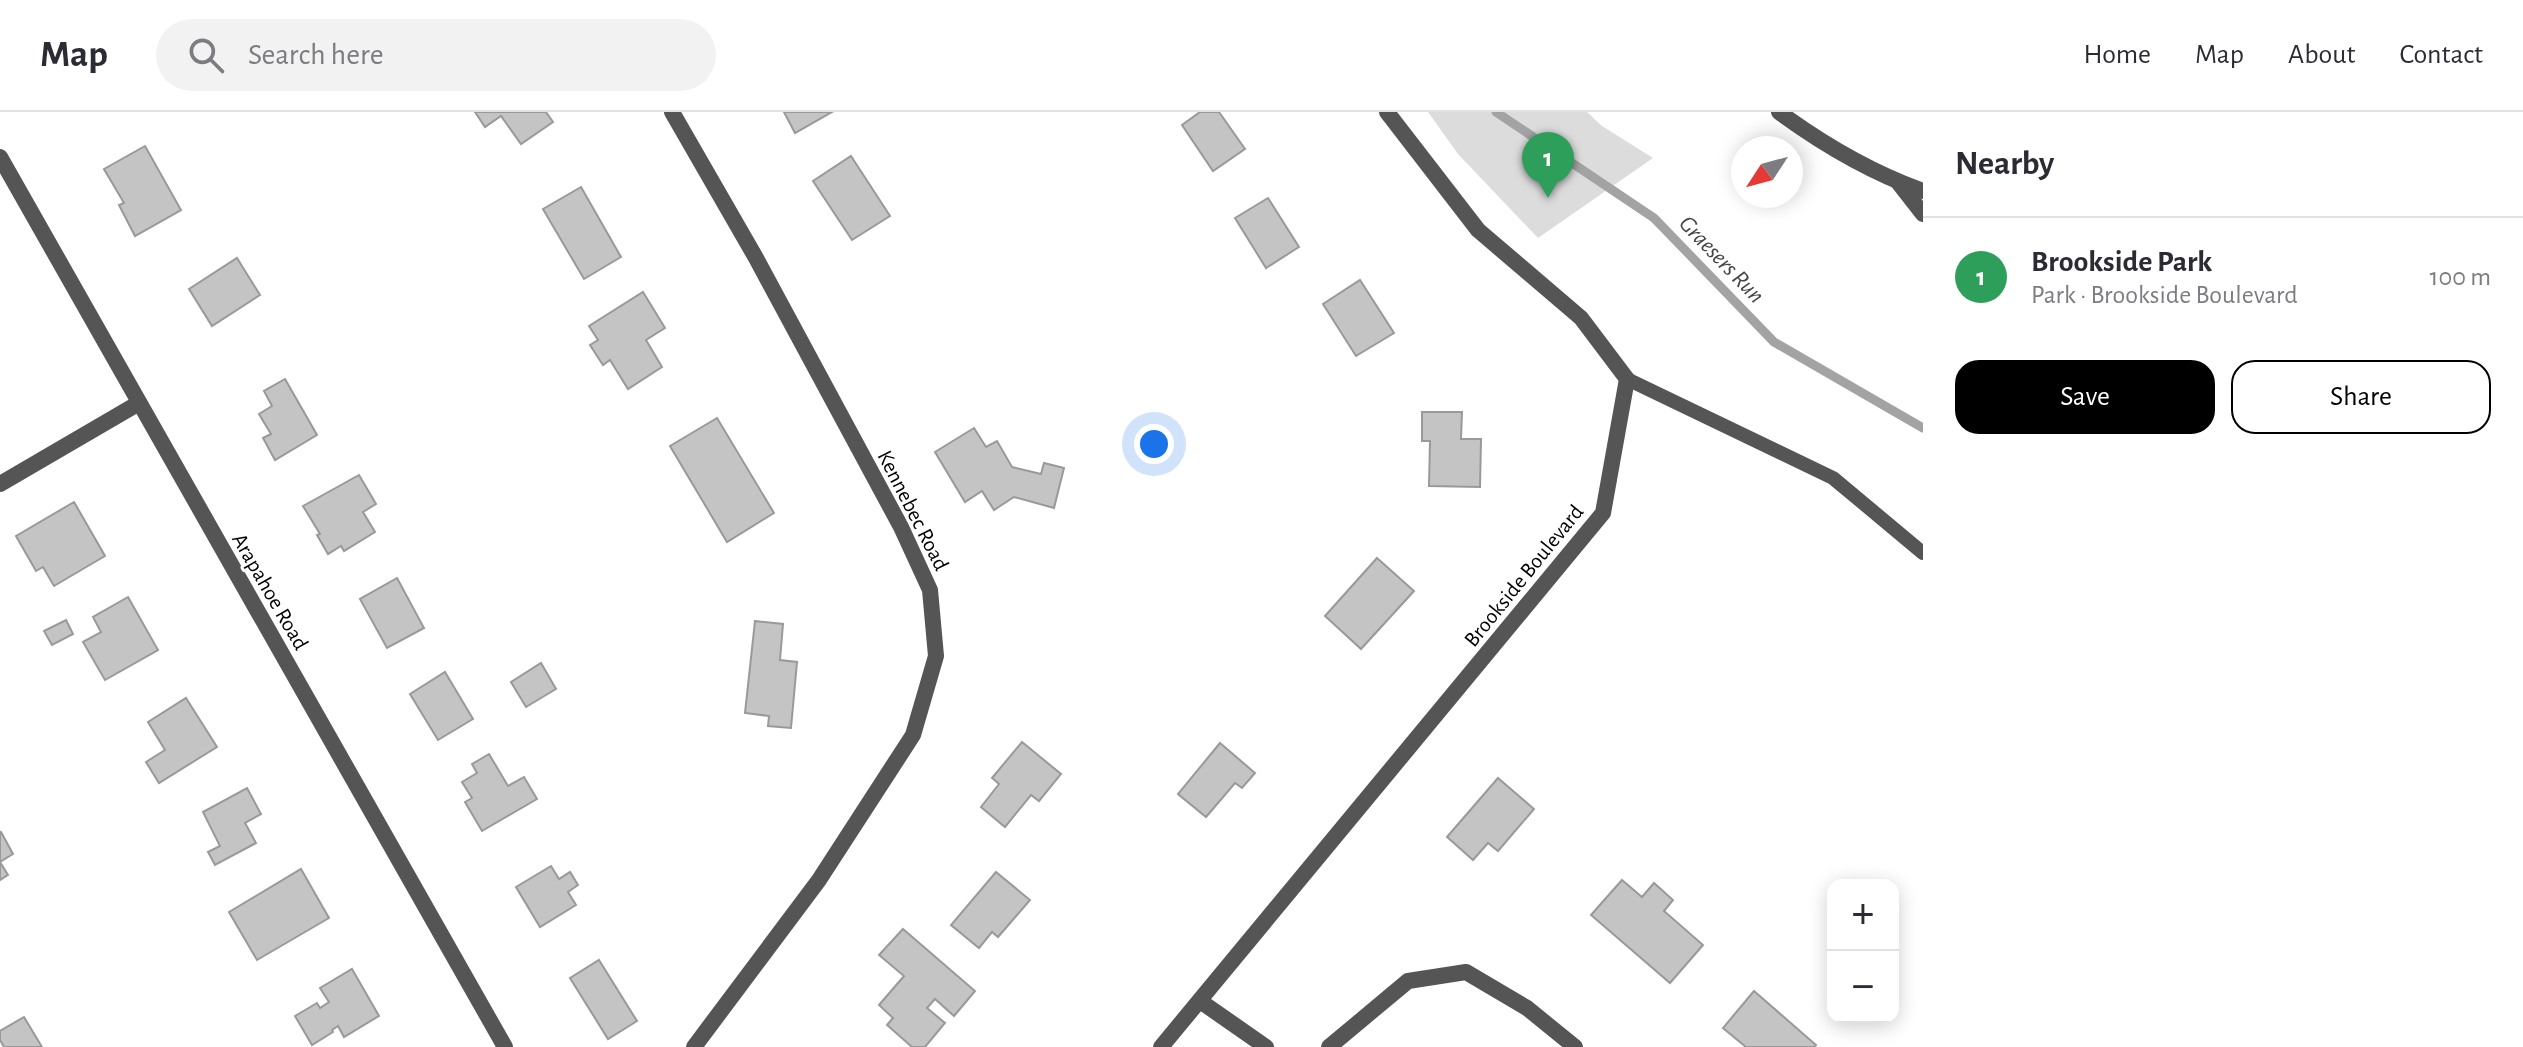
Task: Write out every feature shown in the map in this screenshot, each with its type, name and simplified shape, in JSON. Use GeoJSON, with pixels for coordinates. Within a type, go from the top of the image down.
{"type":"FeatureCollection","features":[{"type":"Feature","properties":{"kind":"street","name":"Kennebec Road"},"geometry":{"type":"LineString","coordinates":[[672,112],[764,272],[901,527],[930,590],[936,656],[913,735],[819,880],[694,1047]]}},
{"type":"Feature","properties":{"kind":"street"},"geometry":{"type":"LineString","coordinates":[[1387,112],[1478,230],[1581,318],[1627,379]]}},
{"type":"Feature","properties":{"kind":"street"},"geometry":{"type":"LineString","coordinates":[[1779,112],[1821,143],[1898,182],[1923,191]]}},
{"type":"Feature","properties":{"kind":"street","name":"Arapahoe Road"},"geometry":{"type":"LineString","coordinates":[[0,157],[505,1047]]}},
{"type":"Feature","properties":{"kind":"street"},"geometry":{"type":"LineString","coordinates":[[1898,182],[1923,214]]}},
{"type":"Feature","properties":{"kind":"street","name":"Brookside Boulevard"},"geometry":{"type":"LineString","coordinates":[[1161,1047],[1603,513],[1627,379]]}},
{"type":"Feature","properties":{"kind":"street"},"geometry":{"type":"LineString","coordinates":[[0,484],[139,403]]}},
{"type":"Feature","properties":{"kind":"street"},"geometry":{"type":"LineString","coordinates":[[1329,1047],[1408,981],[1466,972],[1527,1008],[1575,1047]]}},
{"type":"Feature","properties":{"kind":"street"},"geometry":{"type":"LineString","coordinates":[[1200,1001],[1266,1047]]}},
{"type":"Feature","properties":{"kind":"lane"},"geometry":{"type":"LineString","coordinates":[[1627,379],[1833,478],[1923,553]]}},
{"type":"Feature","properties":{"kind":"shaded area"},"geometry":{"type":"Polygon","coordinates":[[[1428,112],[1587,112],[1602,126],[1653,158],[1538,238],[1458,154],[1428,112]]]}},
{"type":"Feature","properties":{"kind":"building"},"geometry":{"type":"Polygon","coordinates":[[[475,112],[546,112],[553,122],[521,144],[501,116],[485,127],[475,112]]]}},
{"type":"Feature","properties":{"kind":"building"},"geometry":{"type":"Polygon","coordinates":[[[784,112],[832,112],[795,133],[784,112]]]}},
{"type":"Feature","properties":{"kind":"building"},"geometry":{"type":"Polygon","coordinates":[[[1200,112],[1219,112],[1245,149],[1213,171],[1182,125],[1200,112]]]}},
{"type":"Feature","properties":{"kind":"building"},"geometry":{"type":"Polygon","coordinates":[[[145,146],[181,210],[135,236],[119,205],[124,203],[104,169],[145,146]]]}},
{"type":"Feature","properties":{"kind":"building"},"geometry":{"type":"Polygon","coordinates":[[[851,156],[890,216],[852,240],[813,181],[851,156]]]}},
{"type":"Feature","properties":{"kind":"building"},"geometry":{"type":"Polygon","coordinates":[[[581,187],[621,257],[584,279],[543,209],[581,187]]]}},
{"type":"Feature","properties":{"kind":"building"},"geometry":{"type":"Polygon","coordinates":[[[1268,198],[1299,247],[1266,268],[1235,218],[1268,198]]]}},
{"type":"Feature","properties":{"kind":"building"},"geometry":{"type":"Polygon","coordinates":[[[237,258],[260,295],[212,326],[189,289],[237,258]]]}},
{"type":"Feature","properties":{"kind":"building"},"geometry":{"type":"Polygon","coordinates":[[[1360,280],[1394,333],[1356,356],[1323,304],[1360,280]]]}},
{"type":"Feature","properties":{"kind":"building"},"geometry":{"type":"Polygon","coordinates":[[[643,292],[665,328],[646,340],[662,367],[628,389],[610,360],[603,365],[590,345],[598,340],[589,326],[643,292]]]}},
{"type":"Feature","properties":{"kind":"building"},"geometry":{"type":"Polygon","coordinates":[[[285,379],[317,435],[275,460],[263,438],[271,434],[259,414],[272,406],[264,391],[285,379]]]}},
{"type":"Feature","properties":{"kind":"building"},"geometry":{"type":"Polygon","coordinates":[[[1422,412],[1462,412],[1461,439],[1481,439],[1480,487],[1429,486],[1430,441],[1422,441],[1422,412]]]}},
{"type":"Feature","properties":{"kind":"building"},"geometry":{"type":"Polygon","coordinates":[[[717,418],[774,513],[727,542],[670,446],[717,418]]]}},
{"type":"Feature","properties":{"kind":"building"},"geometry":{"type":"Polygon","coordinates":[[[974,428],[986,447],[997,441],[1012,467],[1041,474],[1044,463],[1064,468],[1054,508],[1014,497],[994,510],[982,491],[965,502],[935,452],[974,428]]]}},
{"type":"Feature","properties":{"kind":"building"},"geometry":{"type":"Polygon","coordinates":[[[359,475],[376,504],[363,512],[375,532],[344,551],[341,546],[328,554],[303,506],[359,475]]]}},
{"type":"Feature","properties":{"kind":"building"},"geometry":{"type":"Polygon","coordinates":[[[74,502],[105,556],[54,586],[43,567],[36,571],[16,536],[74,502]]]}},
{"type":"Feature","properties":{"kind":"building"},"geometry":{"type":"Polygon","coordinates":[[[1377,558],[1414,591],[1361,649],[1325,616],[1377,558]]]}},
{"type":"Feature","properties":{"kind":"building"},"geometry":{"type":"Polygon","coordinates":[[[397,578],[424,628],[387,648],[360,599],[397,578]]]}},
{"type":"Feature","properties":{"kind":"building"},"geometry":{"type":"Polygon","coordinates":[[[128,597],[158,650],[105,680],[83,642],[101,632],[93,617],[128,597]]]}},
{"type":"Feature","properties":{"kind":"building"},"geometry":{"type":"Polygon","coordinates":[[[66,620],[73,634],[52,645],[44,631],[66,620]]]}},
{"type":"Feature","properties":{"kind":"building"},"geometry":{"type":"Polygon","coordinates":[[[755,621],[783,624],[780,660],[797,662],[791,728],[768,726],[769,716],[745,713],[755,621]]]}},
{"type":"Feature","properties":{"kind":"building"},"geometry":{"type":"Polygon","coordinates":[[[541,663],[556,689],[526,707],[511,682],[541,663]]]}},
{"type":"Feature","properties":{"kind":"building"},"geometry":{"type":"Polygon","coordinates":[[[445,672],[473,719],[438,740],[410,694],[445,672]]]}},
{"type":"Feature","properties":{"kind":"building"},"geometry":{"type":"Polygon","coordinates":[[[186,698],[217,747],[159,783],[146,762],[165,750],[148,722],[186,698]]]}},
{"type":"Feature","properties":{"kind":"building"},"geometry":{"type":"Polygon","coordinates":[[[1022,742],[1061,774],[1039,801],[1031,795],[1005,827],[981,807],[999,784],[992,778],[1022,742]]]}},
{"type":"Feature","properties":{"kind":"building"},"geometry":{"type":"Polygon","coordinates":[[[1220,743],[1255,773],[1242,788],[1235,783],[1206,817],[1178,794],[1220,743]]]}},
{"type":"Feature","properties":{"kind":"building"},"geometry":{"type":"Polygon","coordinates":[[[489,754],[508,786],[524,777],[537,799],[482,831],[465,802],[472,798],[462,782],[477,773],[472,764],[489,754]]]}},
{"type":"Feature","properties":{"kind":"building"},"geometry":{"type":"Polygon","coordinates":[[[1498,778],[1534,809],[1498,851],[1488,843],[1473,860],[1447,837],[1498,778]]]}},
{"type":"Feature","properties":{"kind":"building"},"geometry":{"type":"Polygon","coordinates":[[[247,788],[261,814],[245,823],[256,843],[215,865],[208,852],[220,846],[203,812],[247,788]]]}},
{"type":"Feature","properties":{"kind":"building"},"geometry":{"type":"Polygon","coordinates":[[[1,832],[13,854],[0,862],[0,833],[1,832]]]}},
{"type":"Feature","properties":{"kind":"building"},"geometry":{"type":"Polygon","coordinates":[[[0,862],[8,875],[0,880],[0,862]]]}},
{"type":"Feature","properties":{"kind":"building"},"geometry":{"type":"Polygon","coordinates":[[[551,866],[559,879],[570,872],[578,885],[568,892],[576,905],[540,927],[516,887],[551,866]]]}},
{"type":"Feature","properties":{"kind":"building"},"geometry":{"type":"Polygon","coordinates":[[[301,869],[329,918],[257,960],[229,912],[301,869]]]}},
{"type":"Feature","properties":{"kind":"building"},"geometry":{"type":"Polygon","coordinates":[[[996,872],[1030,900],[998,937],[992,932],[979,948],[951,925],[996,872]]]}},
{"type":"Feature","properties":{"kind":"building"},"geometry":{"type":"Polygon","coordinates":[[[1622,880],[1642,897],[1654,883],[1673,900],[1664,911],[1703,945],[1670,983],[1591,915],[1622,880]]]}},
{"type":"Feature","properties":{"kind":"building"},"geometry":{"type":"Polygon","coordinates":[[[903,929],[975,991],[954,1016],[935,999],[927,1008],[945,1023],[925,1047],[912,1047],[887,1025],[893,1018],[879,1005],[904,976],[879,955],[903,929]]]}},
{"type":"Feature","properties":{"kind":"building"},"geometry":{"type":"Polygon","coordinates":[[[599,960],[637,1021],[608,1039],[570,978],[599,960]]]}},
{"type":"Feature","properties":{"kind":"building"},"geometry":{"type":"Polygon","coordinates":[[[352,969],[379,1016],[344,1037],[338,1026],[312,1045],[295,1016],[317,1003],[320,1008],[329,1002],[320,988],[352,969]]]}},
{"type":"Feature","properties":{"kind":"building"},"geometry":{"type":"Polygon","coordinates":[[[1754,991],[1816,1045],[1746,1047],[1723,1028],[1754,991]]]}},
{"type":"Feature","properties":{"kind":"building"},"geometry":{"type":"Polygon","coordinates":[[[24,1017],[42,1047],[4,1047],[0,1031],[24,1017]]]}},
{"type":"Feature","properties":{"kind":"waterway","name":"Graesers Run"},"geometry":{"type":"LineString","coordinates":[[1496,112],[1654,218],[1774,342],[1923,428]]}},
{"type":"Feature","properties":{"kind":"place","name":"Brookside Park"},"geometry":{"type":"Point","coordinates":[1548,198]}}]}
